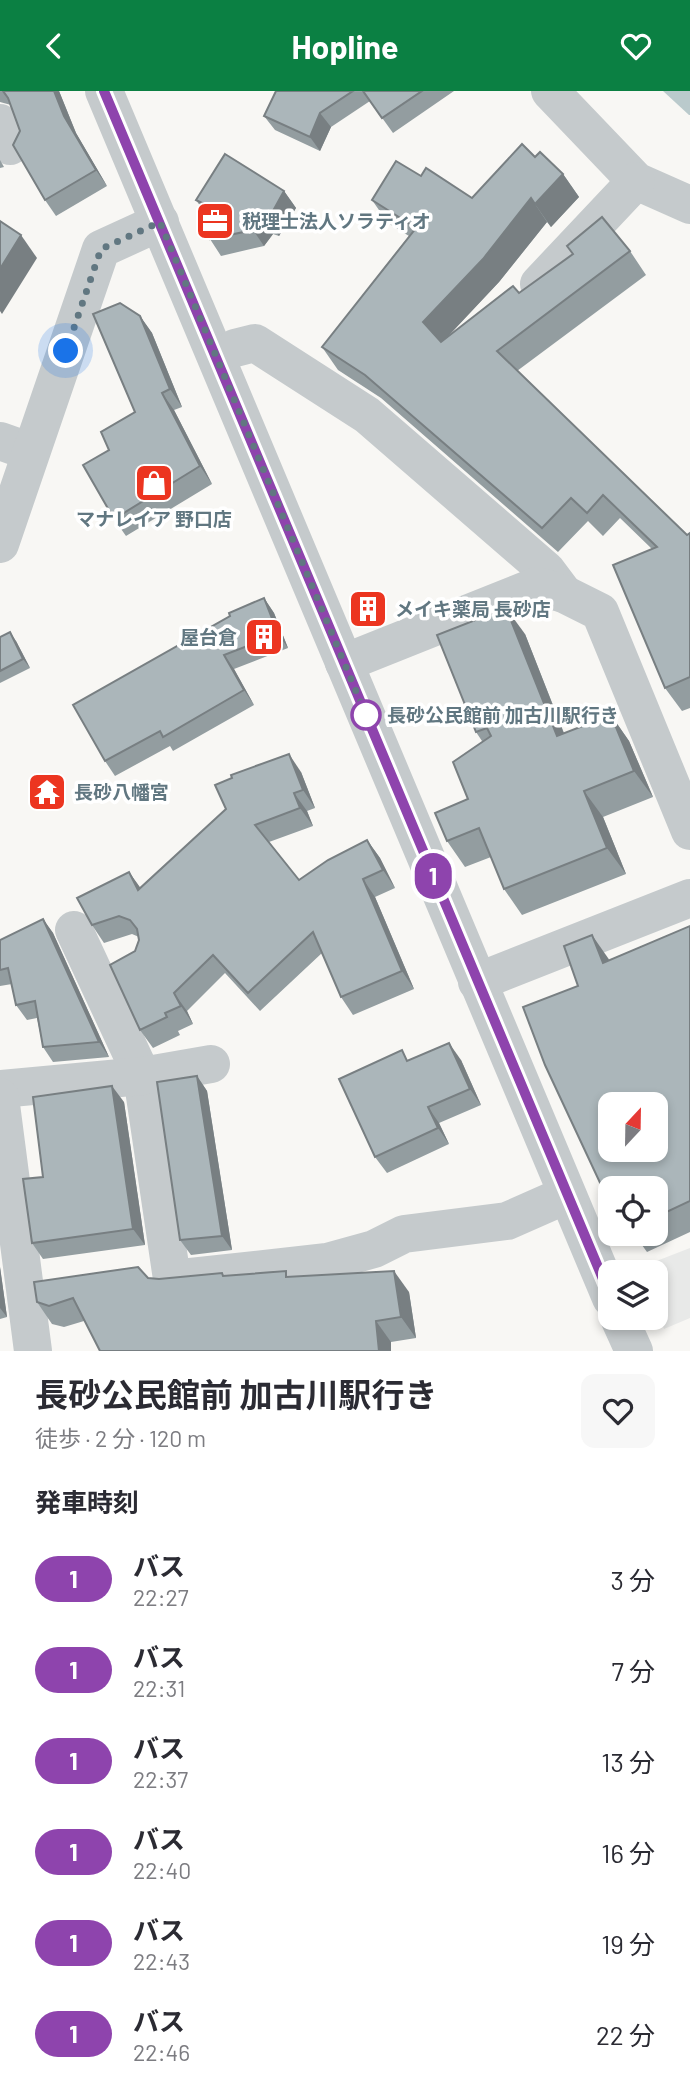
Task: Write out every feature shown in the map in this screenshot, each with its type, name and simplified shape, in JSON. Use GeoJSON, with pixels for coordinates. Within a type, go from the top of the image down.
{"type":"FeatureCollection","features":[{"type":"Feature","properties":{"kind":"street"},"geometry":{"type":"LineString","coordinates":[[550,91],[636,181],[690,205]]}},
{"type":"Feature","properties":{"kind":"street"},"geometry":{"type":"LineString","coordinates":[[113,94],[160,222],[598,1268]]}},
{"type":"Feature","properties":{"kind":"street"},"geometry":{"type":"LineString","coordinates":[[539,285],[636,181]]}},
{"type":"Feature","properties":{"kind":"street"},"geometry":{"type":"LineString","coordinates":[[0,544],[16,447],[101,249],[160,222]]}},
{"type":"Feature","properties":{"kind":"street"},"geometry":{"type":"LineString","coordinates":[[235,348],[255,343],[367,415],[546,570],[564,593]]}},
{"type":"Feature","properties":{"kind":"street"},"geometry":{"type":"LineString","coordinates":[[344,663],[537,586],[564,593],[600,612],[690,831]]}},
{"type":"Feature","properties":{"kind":"street"},"geometry":{"type":"LineString","coordinates":[[477,982],[690,898]]}},
{"type":"Feature","properties":{"kind":"street"},"geometry":{"type":"LineString","coordinates":[[74,930],[142,1076],[173,1279],[327,1262],[374,1249],[404,1234],[507,1221],[566,1195]]}},
{"type":"Feature","properties":{"kind":"street"},"geometry":{"type":"LineString","coordinates":[[95,971],[130,956]]}},
{"type":"Feature","properties":{"kind":"street"},"geometry":{"type":"LineString","coordinates":[[0,1089],[142,1076],[211,1064]]}},
{"type":"Feature","properties":{"kind":"street"},"geometry":{"type":"LineString","coordinates":[[0,1097],[33,1351]]}},
{"type":"Feature","properties":{"kind":"street"},"geometry":{"type":"LineString","coordinates":[[131,1269],[171,1264]]}},
{"type":"Feature","properties":{"kind":"street"},"geometry":{"type":"LineString","coordinates":[[25,1284],[65,1279]]}},
{"type":"Feature","properties":{"kind":"street"},"geometry":{"type":"LineString","coordinates":[[625,1330],[634,1351]]}},
{"type":"Feature","properties":{"kind":"shaded area"},"geometry":{"type":"Polygon","coordinates":[[[663,91],[690,91],[690,115],[689,115],[663,91]]]}},
{"type":"Feature","properties":{"kind":"shaded area"},"geometry":{"type":"Polygon","coordinates":[[[690,1248],[690,1318],[668,1327],[668,1260],[659,1260],[690,1248]]]}},
{"type":"Feature","properties":{"kind":"building"},"geometry":{"type":"Polygon","coordinates":[[[3,91],[54,91],[64,116],[96,170],[45,200],[13,145],[20,131],[3,91]]]}},
{"type":"Feature","properties":{"kind":"building"},"geometry":{"type":"Polygon","coordinates":[[[276,91],[353,91],[320,113],[310,137],[264,116],[276,91]]]}},
{"type":"Feature","properties":{"kind":"building"},"geometry":{"type":"Polygon","coordinates":[[[363,91],[422,91],[382,118],[363,91]]]}},
{"type":"Feature","properties":{"kind":"building"},"geometry":{"type":"Polygon","coordinates":[[[522,144],[535,157],[540,152],[563,174],[535,204],[531,198],[483,259],[423,322],[441,342],[513,286],[519,293],[573,254],[567,246],[602,217],[630,251],[497,351],[687,535],[690,533],[690,677],[665,688],[613,565],[657,547],[603,495],[587,513],[571,498],[542,528],[365,375],[322,347],[416,228],[372,200],[396,161],[421,176],[426,168],[472,198],[522,144]]]}},
{"type":"Feature","properties":{"kind":"building"},"geometry":{"type":"Polygon","coordinates":[[[225,154],[284,191],[268,220],[261,217],[253,230],[210,239],[204,204],[196,200],[225,154]]]}},
{"type":"Feature","properties":{"kind":"building"},"geometry":{"type":"Polygon","coordinates":[[[0,221],[21,235],[0,269],[0,221]]]}},
{"type":"Feature","properties":{"kind":"building"},"geometry":{"type":"Polygon","coordinates":[[[120,303],[140,316],[170,389],[162,393],[200,466],[114,519],[83,465],[109,450],[101,432],[135,412],[93,314],[120,303]]]}},
{"type":"Feature","properties":{"kind":"building"},"geometry":{"type":"Polygon","coordinates":[[[264,598],[278,634],[224,655],[244,690],[163,737],[160,731],[105,761],[73,705],[230,616],[229,613],[264,598]]]}},
{"type":"Feature","properties":{"kind":"building"},"geometry":{"type":"Polygon","coordinates":[[[506,608],[557,736],[611,715],[634,771],[584,791],[607,848],[504,889],[479,828],[447,841],[435,813],[468,799],[453,762],[491,736],[487,728],[476,732],[437,635],[506,608]]]}},
{"type":"Feature","properties":{"kind":"building"},"geometry":{"type":"Polygon","coordinates":[[[10,632],[23,659],[0,671],[0,637],[10,632]]]}},
{"type":"Feature","properties":{"kind":"building"},"geometry":{"type":"Polygon","coordinates":[[[289,754],[303,790],[294,793],[300,808],[255,825],[299,880],[328,860],[367,840],[383,870],[363,879],[402,971],[341,997],[313,932],[248,993],[213,955],[174,993],[181,1006],[165,1013],[167,1017],[140,1030],[110,965],[135,951],[139,940],[137,929],[130,920],[119,916],[92,925],[77,898],[129,872],[138,890],[226,809],[215,785],[232,778],[231,775],[289,754]]]}},
{"type":"Feature","properties":{"kind":"building"},"geometry":{"type":"Polygon","coordinates":[[[43,919],[99,1042],[43,1047],[35,1001],[16,1005],[8,968],[0,970],[0,940],[43,919]]]}},
{"type":"Feature","properties":{"kind":"building"},"geometry":{"type":"Polygon","coordinates":[[[690,926],[690,1201],[668,1211],[668,1176],[598,1176],[598,1178],[545,1065],[523,1007],[578,986],[564,946],[592,935],[603,963],[690,926]]]}},
{"type":"Feature","properties":{"kind":"building"},"geometry":{"type":"Polygon","coordinates":[[[449,1043],[470,1089],[428,1107],[438,1128],[375,1157],[339,1079],[402,1050],[407,1061],[449,1043]]]}},
{"type":"Feature","properties":{"kind":"building"},"geometry":{"type":"Polygon","coordinates":[[[197,1076],[222,1236],[180,1240],[157,1082],[197,1076]]]}},
{"type":"Feature","properties":{"kind":"building"},"geometry":{"type":"Polygon","coordinates":[[[112,1086],[133,1229],[32,1243],[23,1179],[43,1177],[33,1097],[112,1086]]]}},
{"type":"Feature","properties":{"kind":"building"},"geometry":{"type":"Polygon","coordinates":[[[138,1267],[148,1278],[159,1279],[222,1273],[223,1276],[286,1271],[286,1277],[394,1271],[401,1317],[376,1321],[379,1351],[100,1351],[73,1298],[49,1306],[37,1302],[34,1282],[138,1267]]]}},
{"type":"Feature","properties":{"kind":"bus line","name":"1"},"geometry":{"type":"LineString","coordinates":[[104,91],[598,1268]]}},
{"type":"Feature","properties":{"kind":"place","name":"税理士法人ソラティオ"},"geometry":{"type":"Point","coordinates":[215,221]}},
{"type":"Feature","properties":{"kind":"place","name":"マナレイア 野口店"},"geometry":{"type":"Point","coordinates":[154,483]}},
{"type":"Feature","properties":{"kind":"place","name":"メイキ薬局 長砂店"},"geometry":{"type":"Point","coordinates":[368,609]}},
{"type":"Feature","properties":{"kind":"place","name":"屋台倉"},"geometry":{"type":"Point","coordinates":[264,637]}},
{"type":"Feature","properties":{"kind":"place","name":"長砂公民館前 加古川駅行き"},"geometry":{"type":"Point","coordinates":[366,715]}},
{"type":"Feature","properties":{"kind":"place","name":"長砂八幡宮"},"geometry":{"type":"Point","coordinates":[47,792]}},
{"type":"Feature","properties":{"kind":"route"},"geometry":{"type":"LineString","coordinates":[[66,351],[101,249],[160,222],[366,715]]}}]}
